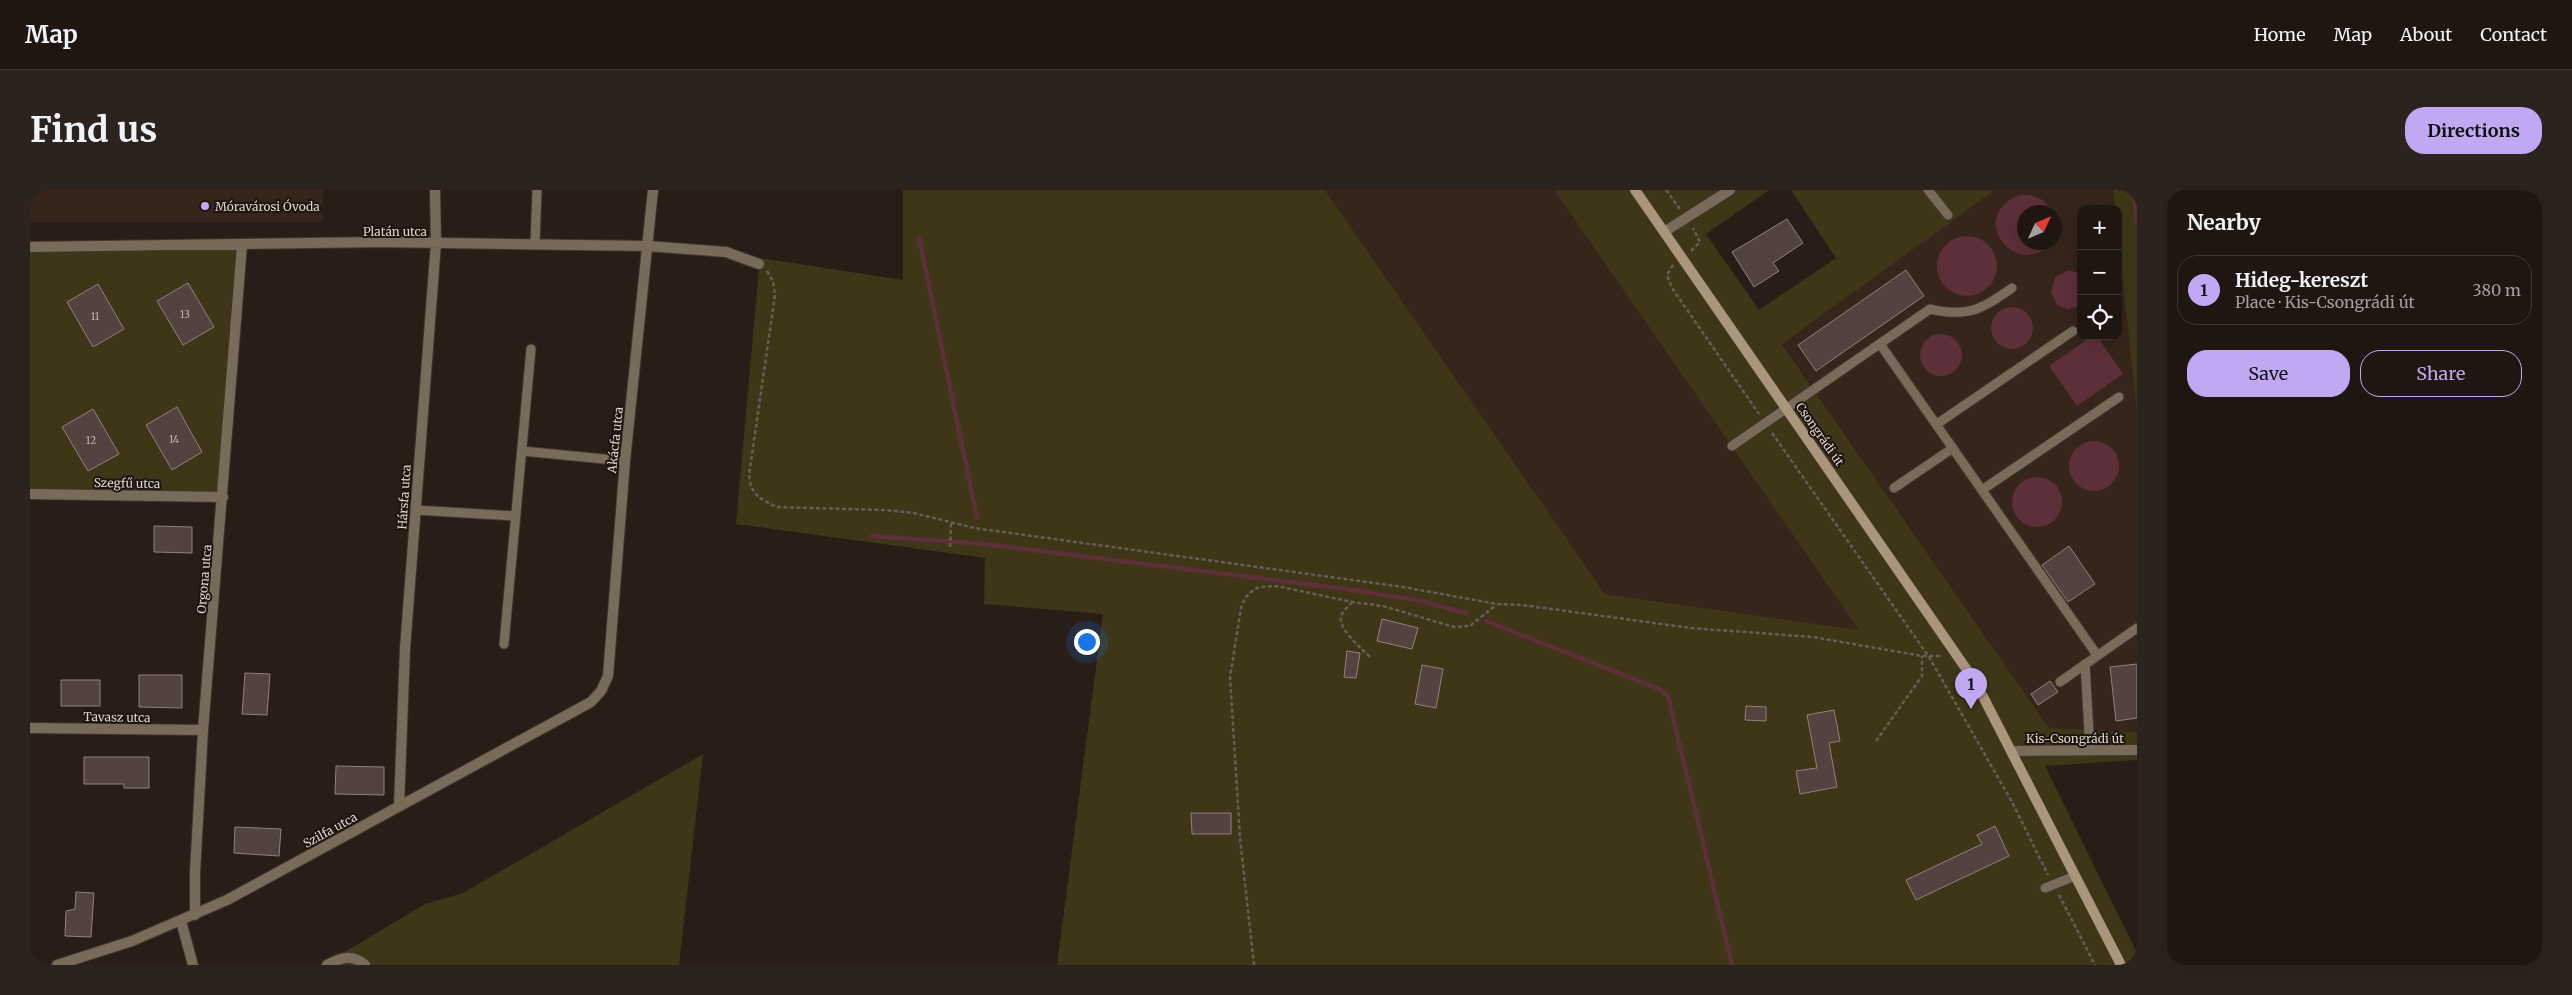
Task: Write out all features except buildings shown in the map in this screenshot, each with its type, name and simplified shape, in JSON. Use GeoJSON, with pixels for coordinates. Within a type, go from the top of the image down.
{"type":"FeatureCollection","features":[{"type":"Feature","properties":{"kind":"main road","name":"Csongrádi út"},"geometry":{"type":"LineString","coordinates":[[1635,190],[1955,650],[1976,683],[2013,751],[2121,965]]}},
{"type":"Feature","properties":{"kind":"street","name":"Hársfa utca"},"geometry":{"type":"LineString","coordinates":[[399,806],[405,649],[436,243],[435,190]]}},
{"type":"Feature","properties":{"kind":"street","name":"Akácfa utca"},"geometry":{"type":"LineString","coordinates":[[601,691],[608,676],[625,460],[653,190]]}},
{"type":"Feature","properties":{"kind":"street"},"geometry":{"type":"LineString","coordinates":[[1664,232],[1730,190]]}},
{"type":"Feature","properties":{"kind":"street","name":"Platán utca"},"geometry":{"type":"LineString","coordinates":[[30,247],[436,243],[647,246],[726,252],[758,264]]}},
{"type":"Feature","properties":{"kind":"street","name":"Orgona utca"},"geometry":{"type":"LineString","coordinates":[[195,915],[195,873],[203,730],[242,245]]}},
{"type":"Feature","properties":{"kind":"street","name":"Szegfű utca"},"geometry":{"type":"LineString","coordinates":[[30,494],[223,497]]}},
{"type":"Feature","properties":{"kind":"street","name":"Szilfa utca"},"geometry":{"type":"LineString","coordinates":[[57,965],[132,940],[195,915],[590,702],[601,691]]}},
{"type":"Feature","properties":{"kind":"street","name":"Tavasz utca"},"geometry":{"type":"LineString","coordinates":[[30,728],[203,730]]}},
{"type":"Feature","properties":{"kind":"street","name":"Kis-Csongrádi út"},"geometry":{"type":"LineString","coordinates":[[2013,751],[2137,750]]}},
{"type":"Feature","properties":{"kind":"street"},"geometry":{"type":"LineString","coordinates":[[181,921],[192,965]]}},
{"type":"Feature","properties":{"kind":"street"},"geometry":{"type":"LineString","coordinates":[[327,965],[342,957],[351,957],[365,965]]}},
{"type":"Feature","properties":{"kind":"lane"},"geometry":{"type":"LineString","coordinates":[[535,244],[536,190]]}},
{"type":"Feature","properties":{"kind":"lane"},"geometry":{"type":"LineString","coordinates":[[1928,190],[1948,215]]}},
{"type":"Feature","properties":{"kind":"lane"},"geometry":{"type":"LineString","coordinates":[[1732,446],[1930,309],[1955,313],[1978,310],[2012,288]]}},
{"type":"Feature","properties":{"kind":"lane"},"geometry":{"type":"LineString","coordinates":[[1937,424],[2073,331]]}},
{"type":"Feature","properties":{"kind":"lane"},"geometry":{"type":"LineString","coordinates":[[1880,344],[2098,656]]}},
{"type":"Feature","properties":{"kind":"lane"},"geometry":{"type":"LineString","coordinates":[[504,644],[531,349]]}},
{"type":"Feature","properties":{"kind":"lane"},"geometry":{"type":"LineString","coordinates":[[1982,490],[2119,397]]}},
{"type":"Feature","properties":{"kind":"lane"},"geometry":{"type":"LineString","coordinates":[[1894,488],[1953,448]]}},
{"type":"Feature","properties":{"kind":"lane"},"geometry":{"type":"LineString","coordinates":[[522,451],[625,460]]}},
{"type":"Feature","properties":{"kind":"lane"},"geometry":{"type":"LineString","coordinates":[[415,510],[516,516]]}},
{"type":"Feature","properties":{"kind":"lane"},"geometry":{"type":"LineString","coordinates":[[2060,682],[2137,628]]}},
{"type":"Feature","properties":{"kind":"lane"},"geometry":{"type":"LineString","coordinates":[[2085,664],[2090,750]]}},
{"type":"Feature","properties":{"kind":"lane"},"geometry":{"type":"LineString","coordinates":[[2049,886],[2075,876]]}},
{"type":"Feature","properties":{"kind":"path"},"geometry":{"type":"LineString","coordinates":[[1666,190],[1700,242],[1668,270],[1668,280],[1930,657],[2012,802],[2049,886],[2095,965]]}},
{"type":"Feature","properties":{"kind":"path"},"geometry":{"type":"LineString","coordinates":[[758,264],[767,270],[773,281],[775,295],[749,475],[752,487],[758,497],[776,507],[885,510],[914,513],[974,528],[1403,587],[1497,604],[1522,605],[1691,628],[1813,637],[1930,657],[1941,656],[1955,650]]}},
{"type":"Feature","properties":{"kind":"path"},"geometry":{"type":"LineString","coordinates":[[950,547],[951,523]]}},
{"type":"Feature","properties":{"kind":"path"},"geometry":{"type":"LineString","coordinates":[[1254,965],[1240,838],[1230,677],[1241,608],[1245,598],[1252,591],[1267,586],[1383,606],[1454,627],[1465,628],[1497,604]]}},
{"type":"Feature","properties":{"kind":"path"},"geometry":{"type":"LineString","coordinates":[[1352,602],[1341,614],[1340,621],[1344,630],[1371,658]]}},
{"type":"Feature","properties":{"kind":"path"},"geometry":{"type":"LineString","coordinates":[[1876,741],[1922,676],[1922,656]]}},
{"type":"Feature","properties":{"kind":"shaded area","name":"Móravárosi Óvoda"},"geometry":{"type":"Polygon","coordinates":[[[30,190],[323,190],[322,222],[30,222],[30,190]]]}},
{"type":"Feature","properties":{"kind":"shaded area"},"geometry":{"type":"Polygon","coordinates":[[[903,190],[1325,190],[1605,594],[1859,630],[1554,190],[1769,190],[1706,234],[1759,310],[1836,258],[1791,190],[1995,190],[1782,344],[2049,728],[2137,732],[2137,760],[2045,766],[2137,953],[2137,965],[1057,965],[1103,614],[984,604],[985,558],[736,524],[760,258],[903,280],[903,190]]]}},
{"type":"Feature","properties":{"kind":"shaded area"},"geometry":{"type":"Polygon","coordinates":[[[1325,190],[1554,190],[1860,630],[1605,594],[1325,190]]]}},
{"type":"Feature","properties":{"kind":"shaded area"},"geometry":{"type":"Polygon","coordinates":[[[1995,190],[2113,190],[2115,205],[2077,205],[2077,340],[2122,340],[2122,276],[2137,413],[2137,732],[2049,728],[1782,343],[1995,190]]]}},
{"type":"Feature","properties":{"kind":"shaded area"},"geometry":{"type":"Polygon","coordinates":[[[2113,190],[2137,190],[2137,413],[2122,276],[2122,205],[2115,205],[2113,190]]]}},
{"type":"Feature","properties":{"kind":"shaded area"},"geometry":{"type":"Polygon","coordinates":[[[2031,195],[2043,200],[2048,205],[2017,205],[2017,250],[2042,250],[2027,255],[2016,252],[2006,246],[1999,236],[1996,225],[1998,214],[2006,203],[2018,196],[2031,195]]]}},
{"type":"Feature","properties":{"kind":"shaded area"},"geometry":{"type":"Polygon","coordinates":[[[1961,236],[1973,236],[1984,241],[1992,249],[1997,260],[1995,278],[1984,291],[1973,296],[1961,296],[1950,291],[1942,283],[1937,272],[1937,260],[1942,249],[1950,241],[1961,236]]]}},
{"type":"Feature","properties":{"kind":"shaded area"},"geometry":{"type":"Polygon","coordinates":[[[242,245],[223,497],[30,494],[30,247],[242,245]]]}},
{"type":"Feature","properties":{"kind":"shaded area"},"geometry":{"type":"Polygon","coordinates":[[[2069,270],[2077,273],[2077,307],[2067,309],[2057,305],[2051,292],[2055,277],[2069,270]]]}},
{"type":"Feature","properties":{"kind":"shaded area"},"geometry":{"type":"Polygon","coordinates":[[[2012,307],[2027,313],[2033,328],[2027,343],[2012,349],[1997,343],[1991,328],[1997,313],[2012,307]]]}},
{"type":"Feature","properties":{"kind":"shaded area"},"geometry":{"type":"Polygon","coordinates":[[[1941,334],[1956,340],[1962,355],[1956,370],[1941,376],[1926,370],[1920,355],[1926,340],[1941,334]]]}},
{"type":"Feature","properties":{"kind":"shaded area"},"geometry":{"type":"Polygon","coordinates":[[[2086,340],[2100,340],[2123,374],[2077,406],[2049,366],[2086,340]]]}},
{"type":"Feature","properties":{"kind":"shaded area"},"geometry":{"type":"Polygon","coordinates":[[[2094,441],[2112,448],[2119,466],[2112,484],[2094,491],[2076,484],[2069,466],[2076,448],[2094,441]]]}},
{"type":"Feature","properties":{"kind":"shaded area"},"geometry":{"type":"Polygon","coordinates":[[[2037,477],[2055,484],[2062,502],[2055,520],[2037,527],[2019,520],[2012,502],[2019,484],[2037,477]]]}},
{"type":"Feature","properties":{"kind":"shaded area"},"geometry":{"type":"Polygon","coordinates":[[[703,754],[679,965],[323,965],[425,904],[463,893],[703,754]]]}},
{"type":"Feature","properties":{"kind":"waterway"},"geometry":{"type":"LineString","coordinates":[[2134,190],[2137,222]]}},
{"type":"Feature","properties":{"kind":"waterway"},"geometry":{"type":"LineString","coordinates":[[919,238],[977,518]]}},
{"type":"Feature","properties":{"kind":"waterway"},"geometry":{"type":"LineString","coordinates":[[872,536],[984,544],[1346,589],[1421,601],[1466,613]]}},
{"type":"Feature","properties":{"kind":"waterway"},"geometry":{"type":"LineString","coordinates":[[1486,621],[1659,689],[1668,696],[1732,965]]}},
{"type":"Feature","properties":{"kind":"place","name":"Móravárosi Óvoda"},"geometry":{"type":"Point","coordinates":[205,206]}},
{"type":"Feature","properties":{"kind":"place","name":"Hideg-kereszt"},"geometry":{"type":"Point","coordinates":[1971,709]}}]}
